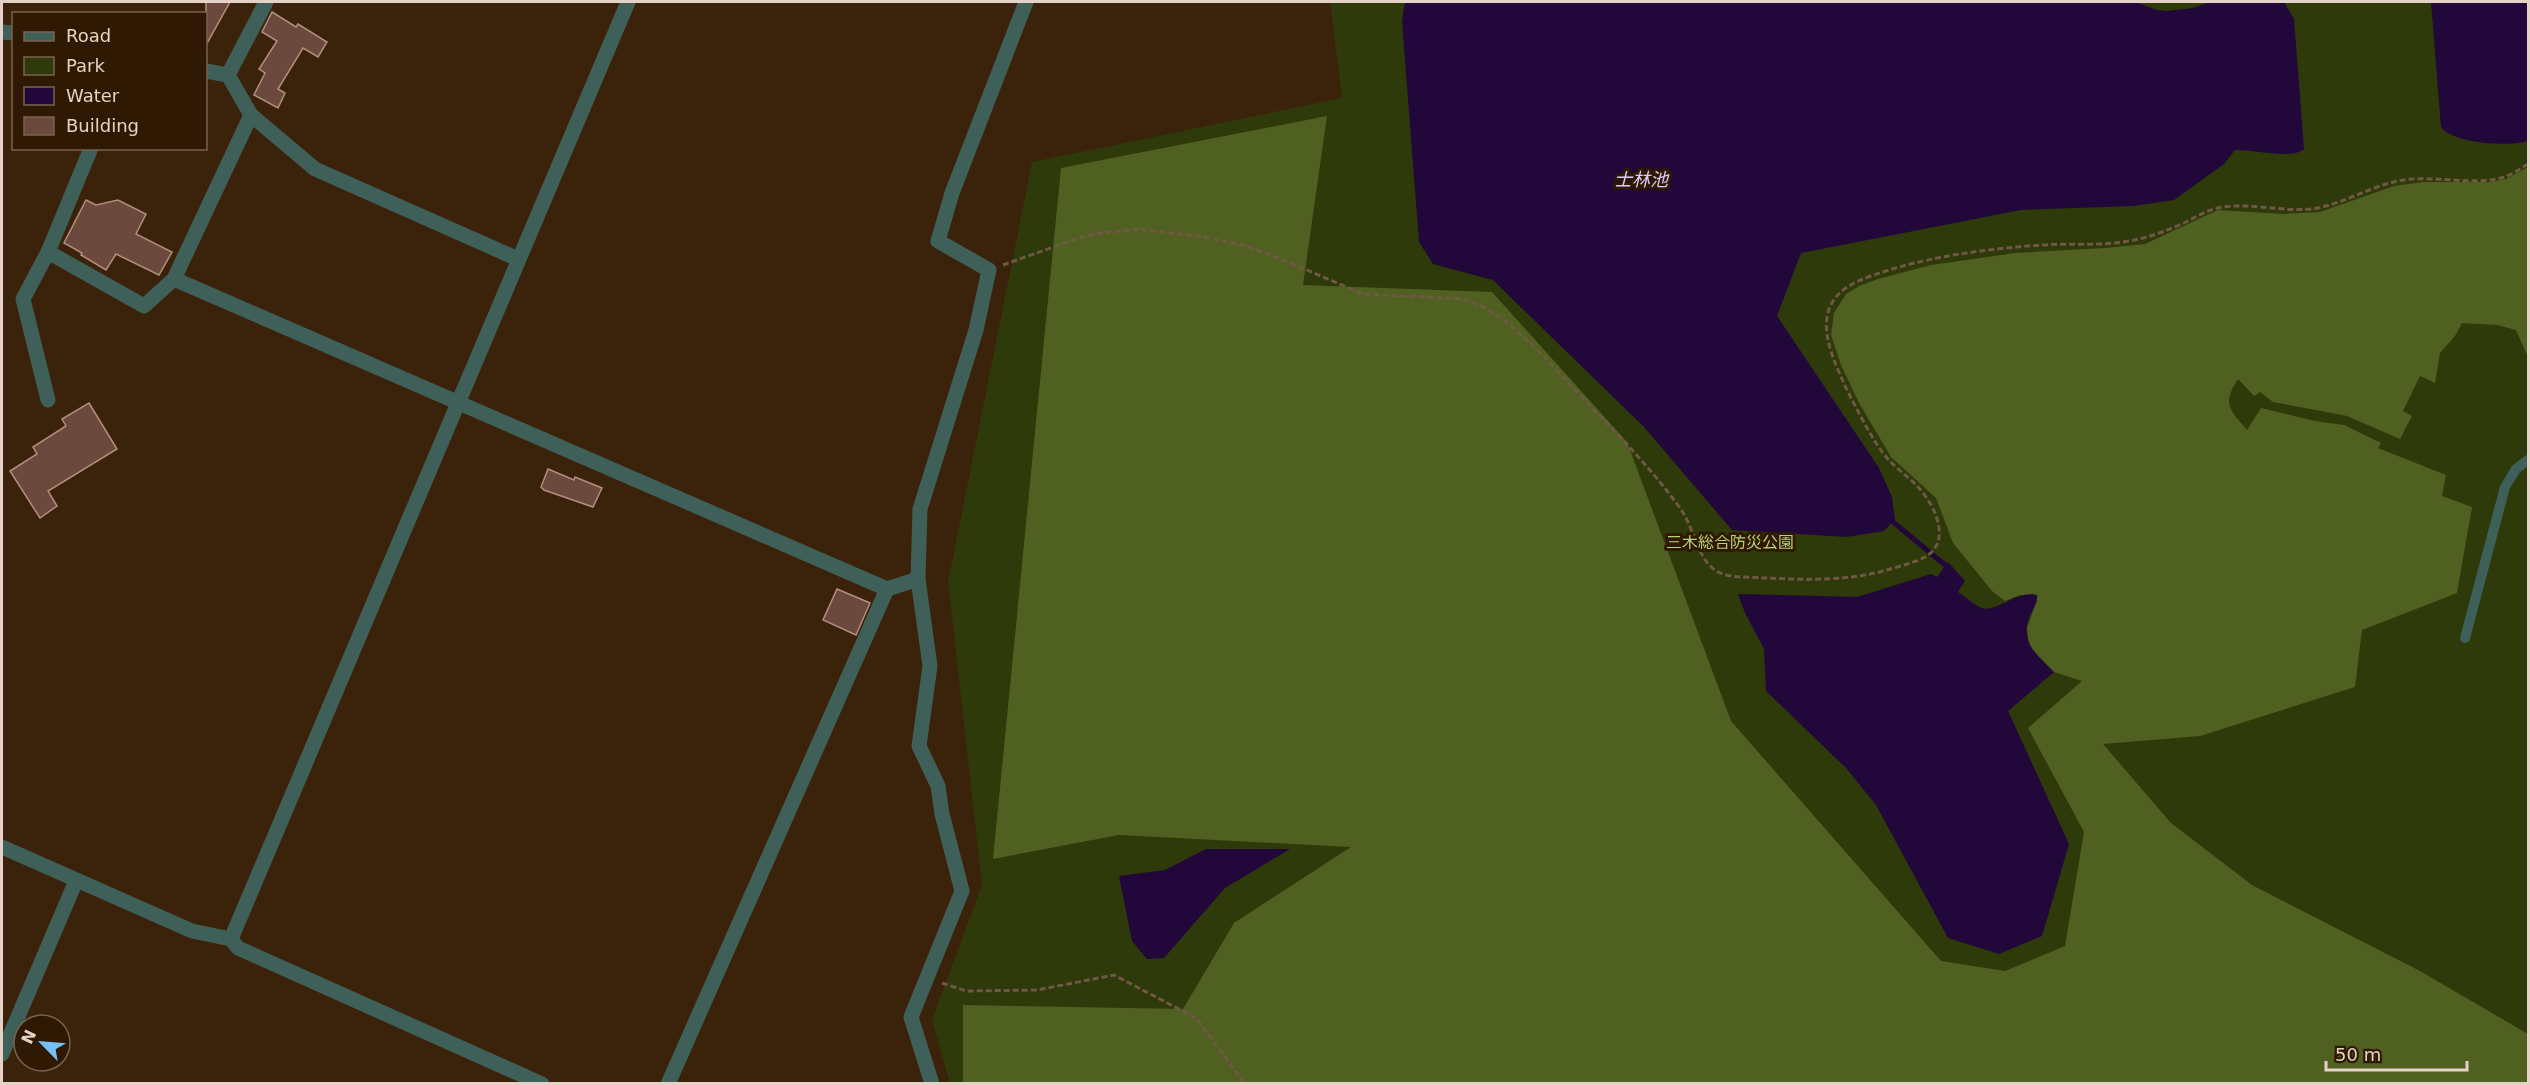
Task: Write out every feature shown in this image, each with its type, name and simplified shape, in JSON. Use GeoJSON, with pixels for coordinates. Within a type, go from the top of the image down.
{"type":"FeatureCollection","features":[{"type":"Feature","properties":{"kind":"street"},"geometry":{"type":"LineString","coordinates":[[228,75],[266,2]]}},
{"type":"Feature","properties":{"kind":"street"},"geometry":{"type":"LineString","coordinates":[[231,939],[628,2]]}},
{"type":"Feature","properties":{"kind":"street"},"geometry":{"type":"LineString","coordinates":[[932,1083],[910,1017],[962,891],[942,814],[938,786],[919,746],[930,666],[918,579],[920,509],[976,330],[989,270],[938,241],[952,193],[1026,2]]}},
{"type":"Feature","properties":{"kind":"street"},"geometry":{"type":"LineString","coordinates":[[207,71],[228,75]]}},
{"type":"Feature","properties":{"kind":"street"},"geometry":{"type":"LineString","coordinates":[[228,75],[250,115],[315,169],[518,259]]}},
{"type":"Feature","properties":{"kind":"street"},"geometry":{"type":"LineString","coordinates":[[48,252],[144,306],[174,279],[250,115]]}},
{"type":"Feature","properties":{"kind":"street"},"geometry":{"type":"LineString","coordinates":[[48,400],[23,299],[48,252],[90,150]]}},
{"type":"Feature","properties":{"kind":"street"},"geometry":{"type":"LineString","coordinates":[[174,279],[457,404],[888,589],[918,579]]}},
{"type":"Feature","properties":{"kind":"street"},"geometry":{"type":"LineString","coordinates":[[668,1083],[888,589]]}},
{"type":"Feature","properties":{"kind":"street"},"geometry":{"type":"LineString","coordinates":[[2,847],[192,930],[231,939],[238,948],[542,1083]]}},
{"type":"Feature","properties":{"kind":"street"},"geometry":{"type":"LineString","coordinates":[[2,1054],[76,881]]}},
{"type":"Feature","properties":{"kind":"lane"},"geometry":{"type":"LineString","coordinates":[[2465,638],[2505,487],[2512,474],[2529,460]]}},
{"type":"Feature","properties":{"kind":"path"},"geometry":{"type":"LineString","coordinates":[[989,270],[1086,235],[1138,229],[1204,237],[1242,245],[1363,294],[1463,300],[1473,303],[1504,323],[1550,362],[1571,387],[1627,444],[1684,514],[1703,558],[1719,572],[1727,575],[1760,578],[1844,579],[1876,573],[1927,556],[1933,550],[1939,534],[1937,514],[1922,492],[1892,464],[1876,442],[1849,393],[1827,343],[1826,327],[1831,304],[1848,286],[1900,266],[1940,258],[2014,248],[2105,244],[2142,238],[2218,208],[2297,210],[2319,208],[2393,182],[2423,178],[2490,179],[2507,176],[2529,164]]}},
{"type":"Feature","properties":{"kind":"path"},"geometry":{"type":"LineString","coordinates":[[927,978],[966,991],[978,991],[1037,990],[1114,975],[1196,1018],[1245,1083]]}},
{"type":"Feature","properties":{"kind":"green space","name":"三木総合防災公園"},"geometry":{"type":"Polygon","coordinates":[[[1330,2],[2528,2],[2528,1083],[950,1084],[932,1020],[982,885],[948,582],[1032,162],[1342,98],[1330,2]]]}},
{"type":"Feature","properties":{"kind":"green space"},"geometry":{"type":"Polygon","coordinates":[[[1327,116],[1303,285],[1492,292],[1627,442],[1731,721],[1941,961],[2005,971],[2065,946],[2084,832],[2028,728],[2082,681],[2054,672],[2029,646],[2027,628],[2037,600],[2020,595],[2005,601],[1992,591],[1953,543],[1936,498],[1891,457],[1859,403],[1841,365],[1831,335],[1834,313],[1846,294],[1878,279],[1931,265],[2015,253],[2145,244],[2218,210],[2283,214],[2320,212],[2394,186],[2423,182],[2490,182],[2506,179],[2528,167],[2528,357],[2516,330],[2497,325],[2462,323],[2455,336],[2440,353],[2435,383],[2420,376],[2403,411],[2412,416],[2400,439],[2347,416],[2273,402],[2260,392],[2254,396],[2238,379],[2229,401],[2232,411],[2247,430],[2261,408],[2315,421],[2344,425],[2381,443],[2378,448],[2446,475],[2442,496],[2472,507],[2457,593],[2362,630],[2355,687],[2200,736],[2103,744],[2171,823],[2252,885],[2420,971],[2528,1034],[2528,1083],[963,1083],[963,1005],[1183,1009],[1234,923],[1351,847],[1119,835],[993,859],[1061,168],[1327,116]]]}},
{"type":"Feature","properties":{"kind":"water","name":"士林池"},"geometry":{"type":"Polygon","coordinates":[[[1405,2],[2135,2],[2167,11],[2193,8],[2210,2],[2284,2],[2294,19],[2304,149],[2291,154],[2235,150],[2224,164],[2174,200],[2133,206],[2021,210],[1801,253],[1777,316],[1879,468],[1892,497],[1895,519],[1884,531],[1846,537],[1732,530],[1644,427],[1493,280],[1433,264],[1419,242],[1402,21],[1405,2]]]}},
{"type":"Feature","properties":{"kind":"water"},"geometry":{"type":"Polygon","coordinates":[[[2431,2],[2528,2],[2528,141],[2508,144],[2482,143],[2457,137],[2447,133],[2441,127],[2431,2]]]}},
{"type":"Feature","properties":{"kind":"water"},"geometry":{"type":"Polygon","coordinates":[[[1948,562],[1965,581],[1958,592],[1982,608],[1988,609],[2029,594],[2037,595],[2036,604],[2029,618],[2027,635],[2032,648],[2054,672],[2008,711],[2069,844],[2042,936],[1999,954],[1948,938],[1876,805],[1846,768],[1766,691],[1764,649],[1738,594],[1857,597],[1931,574],[1937,577],[1948,562]]]}},
{"type":"Feature","properties":{"kind":"water"},"geometry":{"type":"Polygon","coordinates":[[[1206,849],[1290,849],[1225,888],[1164,958],[1147,959],[1132,941],[1119,876],[1165,870],[1206,849]]]}},
{"type":"Feature","properties":{"kind":"building"},"geometry":{"type":"Polygon","coordinates":[[[206,2],[230,2],[207,43],[207,12],[206,2]]]}},
{"type":"Feature","properties":{"kind":"building"},"geometry":{"type":"Polygon","coordinates":[[[272,12],[296,27],[298,24],[327,42],[318,57],[303,48],[278,89],[285,93],[278,108],[254,95],[265,73],[259,69],[277,41],[262,32],[272,12]]]}},
{"type":"Feature","properties":{"kind":"building"},"geometry":{"type":"Polygon","coordinates":[[[86,200],[96,205],[118,200],[146,214],[136,234],[172,252],[159,275],[116,254],[106,270],[64,243],[86,200]]]}},
{"type":"Feature","properties":{"kind":"building"},"geometry":{"type":"Polygon","coordinates":[[[89,403],[117,449],[48,491],[57,506],[40,518],[10,471],[37,454],[33,447],[66,426],[62,419],[89,403]]]}},
{"type":"Feature","properties":{"kind":"building"},"geometry":{"type":"Polygon","coordinates":[[[548,469],[602,488],[593,507],[544,490],[541,487],[548,469]]]}},
{"type":"Feature","properties":{"kind":"building"},"geometry":{"type":"Polygon","coordinates":[[[837,589],[870,603],[856,635],[823,620],[837,589]]]}},
{"type":"Feature","properties":{"kind":"waterway"},"geometry":{"type":"LineString","coordinates":[[1893,522],[1945,565]]}}]}
